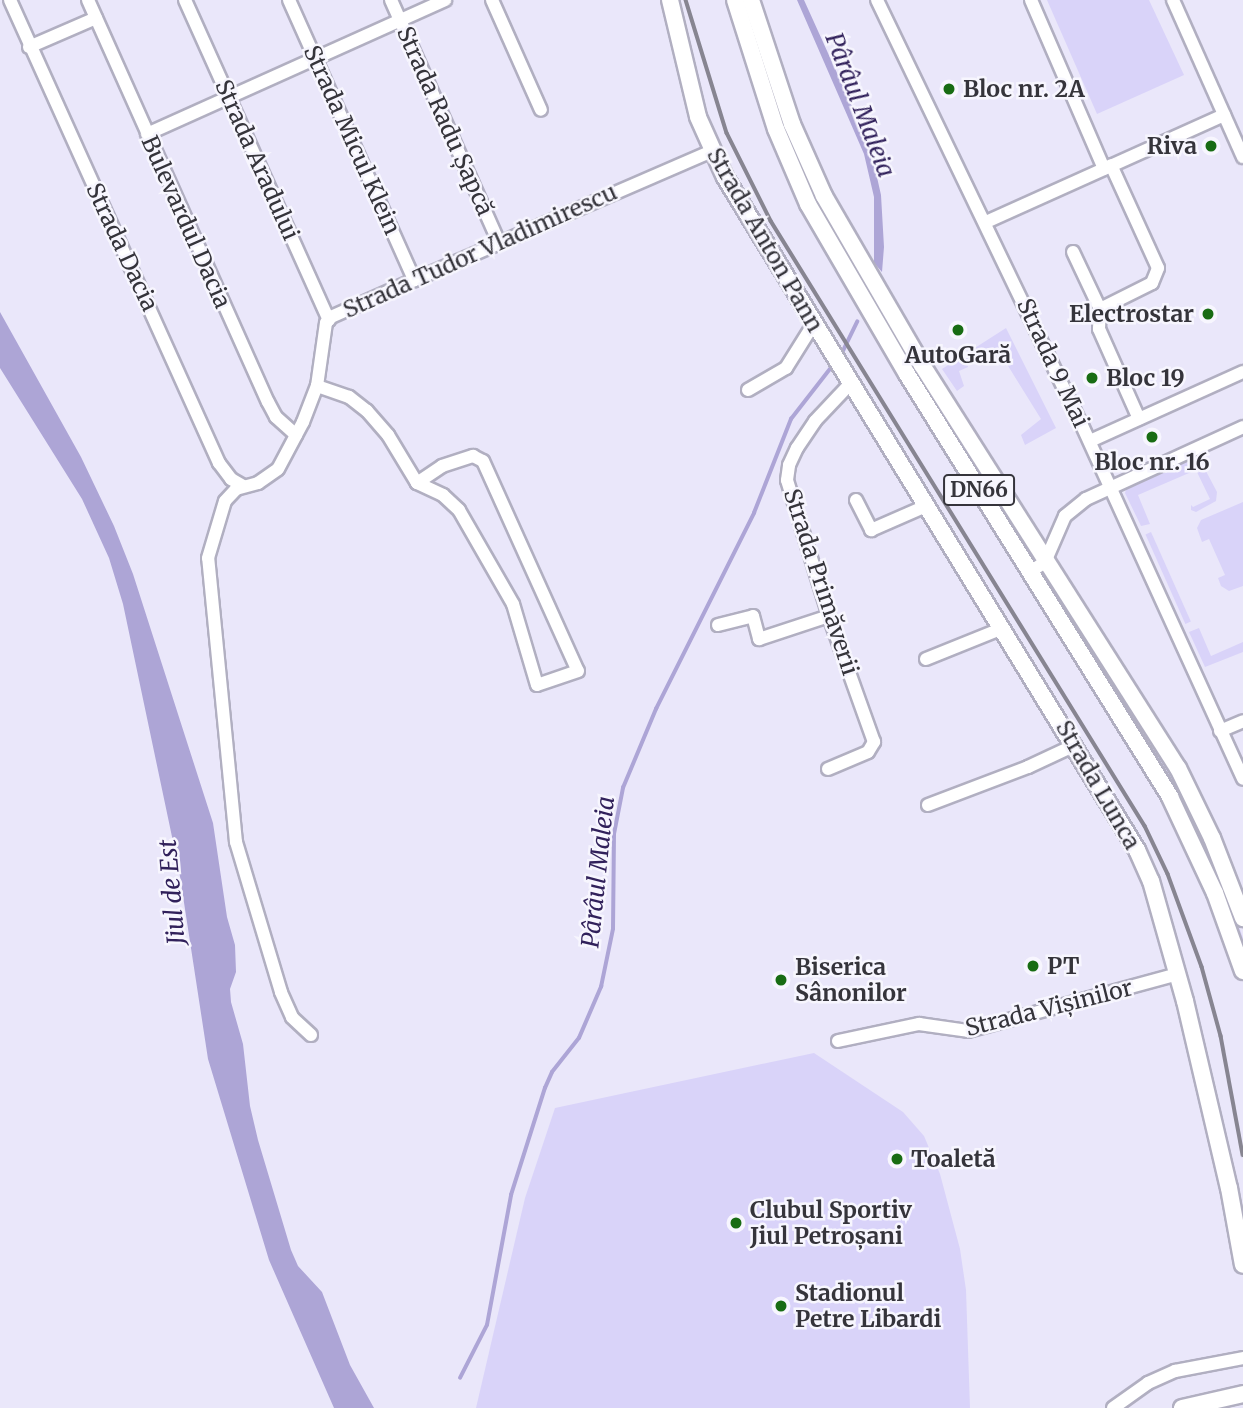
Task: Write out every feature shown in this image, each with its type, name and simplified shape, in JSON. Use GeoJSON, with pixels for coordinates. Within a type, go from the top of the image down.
{"type":"FeatureCollection","features":[{"type":"Feature","properties":{"kind":"main road","name":"Strada Anton Pann"},"geometry":{"type":"LineString","coordinates":[[670,0],[690,89],[712,151],[836,362]]}},
{"type":"Feature","properties":{"kind":"main road","name":"DN66"},"geometry":{"type":"LineString","coordinates":[[735,0],[766,101],[796,178],[828,241],[932,415],[1170,797],[1215,893],[1243,971]]}},
{"type":"Feature","properties":{"kind":"main road","name":"DN66"},"geometry":{"type":"LineString","coordinates":[[751,0],[782,96],[811,170],[922,365],[1178,768],[1212,838],[1243,918]]}},
{"type":"Feature","properties":{"kind":"main road"},"geometry":{"type":"LineString","coordinates":[[878,326],[893,317]]}},
{"type":"Feature","properties":{"kind":"main road","name":"Strada Lunca"},"geometry":{"type":"LineString","coordinates":[[836,362],[1075,745],[1137,850],[1151,881],[1178,974],[1217,1135],[1243,1265]]}},
{"type":"Feature","properties":{"kind":"main road"},"geometry":{"type":"LineString","coordinates":[[907,374],[922,365]]}},
{"type":"Feature","properties":{"kind":"main road"},"geometry":{"type":"LineString","coordinates":[[932,415],[948,406]]}},
{"type":"Feature","properties":{"kind":"main road"},"geometry":{"type":"LineString","coordinates":[[962,463],[977,453]]}},
{"type":"Feature","properties":{"kind":"main road"},"geometry":{"type":"LineString","coordinates":[[1182,1408],[1242,1394]]}},
{"type":"Feature","properties":{"kind":"street","name":"Strada Dacia"},"geometry":{"type":"LineString","coordinates":[[10,0],[29,47],[175,360],[219,463],[231,479],[243,486]]}},
{"type":"Feature","properties":{"kind":"street","name":"Bulevardul Dacia"},"geometry":{"type":"LineString","coordinates":[[88,0],[268,402],[276,417],[296,435]]}},
{"type":"Feature","properties":{"kind":"street","name":"Strada Aradului"},"geometry":{"type":"LineString","coordinates":[[185,0],[329,320]]}},
{"type":"Feature","properties":{"kind":"street","name":"Strada Micul Klein"},"geometry":{"type":"LineString","coordinates":[[289,0],[414,280]]}},
{"type":"Feature","properties":{"kind":"street","name":"Strada Radu Șapcă"},"geometry":{"type":"LineString","coordinates":[[391,0],[499,243]]}},
{"type":"Feature","properties":{"kind":"street"},"geometry":{"type":"LineString","coordinates":[[147,134],[445,0]]}},
{"type":"Feature","properties":{"kind":"street"},"geometry":{"type":"LineString","coordinates":[[492,0],[541,110]]}},
{"type":"Feature","properties":{"kind":"street","name":"Strada 9 Mai"},"geometry":{"type":"LineString","coordinates":[[877,0],[1090,441],[1243,779]]}},
{"type":"Feature","properties":{"kind":"street"},"geometry":{"type":"LineString","coordinates":[[1031,0],[1107,167],[1158,268],[1152,283],[1100,309]]}},
{"type":"Feature","properties":{"kind":"street"},"geometry":{"type":"LineString","coordinates":[[1173,0],[1243,158]]}},
{"type":"Feature","properties":{"kind":"street"},"geometry":{"type":"LineString","coordinates":[[29,47],[96,18]]}},
{"type":"Feature","properties":{"kind":"street"},"geometry":{"type":"LineString","coordinates":[[986,222],[1224,115]]}},
{"type":"Feature","properties":{"kind":"street","name":"Strada Tudor Vladimirescu"},"geometry":{"type":"LineString","coordinates":[[243,486],[268,478],[278,469],[296,435],[317,386],[329,320],[414,280],[712,151]]}},
{"type":"Feature","properties":{"kind":"street"},"geometry":{"type":"LineString","coordinates":[[1073,252],[1100,309],[1099,329],[1139,419]]}},
{"type":"Feature","properties":{"kind":"street"},"geometry":{"type":"LineString","coordinates":[[748,390],[786,368],[813,325]]}},
{"type":"Feature","properties":{"kind":"street"},"geometry":{"type":"LineString","coordinates":[[1090,441],[1243,372]]}},
{"type":"Feature","properties":{"kind":"street","name":"Strada Primăverii"},"geometry":{"type":"LineString","coordinates":[[828,769],[867,752],[874,742],[829,616],[787,480],[789,465],[803,439],[815,421],[850,384]]}},
{"type":"Feature","properties":{"kind":"street"},"geometry":{"type":"LineString","coordinates":[[317,386],[349,397],[367,411],[388,435],[417,482],[443,495],[459,510],[499,576],[520,621],[522,638],[537,685],[578,671],[483,461],[473,456],[453,462],[428,472],[417,482]]}},
{"type":"Feature","properties":{"kind":"street"},"geometry":{"type":"LineString","coordinates":[[1030,572],[1045,562],[1065,516],[1086,499],[1243,427]]}},
{"type":"Feature","properties":{"kind":"street"},"geometry":{"type":"LineString","coordinates":[[243,486],[225,501],[208,558],[233,828],[281,992],[292,1017],[311,1035]]}},
{"type":"Feature","properties":{"kind":"street"},"geometry":{"type":"LineString","coordinates":[[856,500],[872,530],[926,506]]}},
{"type":"Feature","properties":{"kind":"street"},"geometry":{"type":"LineString","coordinates":[[718,625],[753,617],[759,639],[829,616]]}},
{"type":"Feature","properties":{"kind":"street"},"geometry":{"type":"LineString","coordinates":[[926,659],[1003,628]]}},
{"type":"Feature","properties":{"kind":"street"},"geometry":{"type":"LineString","coordinates":[[1220,731],[1243,721]]}},
{"type":"Feature","properties":{"kind":"street"},"geometry":{"type":"LineString","coordinates":[[928,804],[1028,767],[1075,745]]}},
{"type":"Feature","properties":{"kind":"street","name":"Strada Vișinilor"},"geometry":{"type":"LineString","coordinates":[[838,1041],[919,1024],[968,1031],[1178,974]]}},
{"type":"Feature","properties":{"kind":"street"},"geometry":{"type":"LineString","coordinates":[[1113,1408],[1148,1383],[1175,1371],[1243,1358]]}},
{"type":"Feature","properties":{"kind":"shaded area"},"geometry":{"type":"Polygon","coordinates":[[[797,0],[804,0],[870,146],[881,195],[884,247],[882,272],[874,263],[874,197],[864,154],[797,0]]]}},
{"type":"Feature","properties":{"kind":"shaded area"},"geometry":{"type":"Polygon","coordinates":[[[1047,0],[1149,0],[1184,75],[1097,114],[1047,0]]]}},
{"type":"Feature","properties":{"kind":"shaded area"},"geometry":{"type":"Polygon","coordinates":[[[0,312],[81,457],[114,526],[133,574],[213,823],[227,917],[235,945],[236,972],[230,989],[231,1002],[243,1044],[250,1106],[258,1140],[291,1250],[298,1266],[322,1292],[350,1365],[374,1408],[334,1408],[269,1260],[208,1059],[179,870],[123,604],[109,558],[82,499],[0,368],[0,312]]]}},
{"type":"Feature","properties":{"kind":"shaded area"},"geometry":{"type":"Polygon","coordinates":[[[1006,328],[1056,428],[1025,445],[1021,435],[1041,419],[997,348],[967,360],[968,367],[959,371],[964,386],[957,391],[942,369],[1006,328]]]}},
{"type":"Feature","properties":{"kind":"shaded area"},"geometry":{"type":"Polygon","coordinates":[[[1198,456],[1217,492],[1216,501],[1196,512],[1191,510],[1191,505],[1193,507],[1210,499],[1196,470],[1138,495],[1150,524],[1141,526],[1125,493],[1127,487],[1198,456]]]}},
{"type":"Feature","properties":{"kind":"shaded area"},"geometry":{"type":"Polygon","coordinates":[[[1243,502],[1243,586],[1229,591],[1221,586],[1218,578],[1225,575],[1209,539],[1202,542],[1197,528],[1201,520],[1243,502]]]}},
{"type":"Feature","properties":{"kind":"shaded area"},"geometry":{"type":"Polygon","coordinates":[[[1151,532],[1191,622],[1185,624],[1146,534],[1151,532]]]}},
{"type":"Feature","properties":{"kind":"shaded area"},"geometry":{"type":"Polygon","coordinates":[[[1058,594],[1169,767],[1230,901],[1243,938],[1243,950],[1181,799],[1163,766],[1054,596],[1058,594]]]}},
{"type":"Feature","properties":{"kind":"shaded area"},"geometry":{"type":"Polygon","coordinates":[[[1199,628],[1211,656],[1243,642],[1243,652],[1205,667],[1189,632],[1199,628]]]}},
{"type":"Feature","properties":{"kind":"shaded area","name":"Clubul Sportiv Jiul Petroșani"},"geometry":{"type":"Polygon","coordinates":[[[814,1053],[903,1112],[924,1136],[940,1174],[960,1249],[966,1290],[970,1408],[476,1408],[525,1198],[555,1108],[814,1053]]]}},
{"type":"Feature","properties":{"kind":"waterway","name":"Pârâul Maleia"},"geometry":{"type":"LineString","coordinates":[[841,355],[857,322]]}},
{"type":"Feature","properties":{"kind":"waterway","name":"Pârâul Maleia"},"geometry":{"type":"LineString","coordinates":[[460,1378],[487,1325],[511,1195],[545,1088],[552,1072],[579,1038],[601,987],[613,929],[614,834],[623,788],[656,709],[754,513],[791,419],[834,364]]}},
{"type":"Feature","properties":{"kind":"railway"},"geometry":{"type":"LineString","coordinates":[[686,0],[727,133],[771,221],[1145,826],[1168,874],[1202,967],[1221,1036],[1243,1155]]}},
{"type":"Feature","properties":{"kind":"place","name":"Bloc nr. 2A"},"geometry":{"type":"Point","coordinates":[949,89]}},
{"type":"Feature","properties":{"kind":"place","name":"Riva"},"geometry":{"type":"Point","coordinates":[1211,146]}},
{"type":"Feature","properties":{"kind":"place","name":"Electrostar"},"geometry":{"type":"Point","coordinates":[1208,314]}},
{"type":"Feature","properties":{"kind":"place","name":"AutoGară"},"geometry":{"type":"Point","coordinates":[958,330]}},
{"type":"Feature","properties":{"kind":"place","name":"Bloc 19"},"geometry":{"type":"Point","coordinates":[1092,378]}},
{"type":"Feature","properties":{"kind":"place","name":"Bloc nr. 16"},"geometry":{"type":"Point","coordinates":[1152,437]}},
{"type":"Feature","properties":{"kind":"place","name":"PT"},"geometry":{"type":"Point","coordinates":[1033,966]}},
{"type":"Feature","properties":{"kind":"place","name":"Biserica Sânonilor"},"geometry":{"type":"Point","coordinates":[781,980]}},
{"type":"Feature","properties":{"kind":"place","name":"Toaletă"},"geometry":{"type":"Point","coordinates":[897,1159]}},
{"type":"Feature","properties":{"kind":"place","name":"Clubul Sportiv Jiul Petroșani"},"geometry":{"type":"Point","coordinates":[736,1223]}},
{"type":"Feature","properties":{"kind":"place","name":"Stadionul Petre Libardi"},"geometry":{"type":"Point","coordinates":[781,1306]}},
{"type":"Feature","properties":{"kind":"water label","name":"Jiul de Est"},"geometry":{"type":"Point","coordinates":[172,892]}}]}
